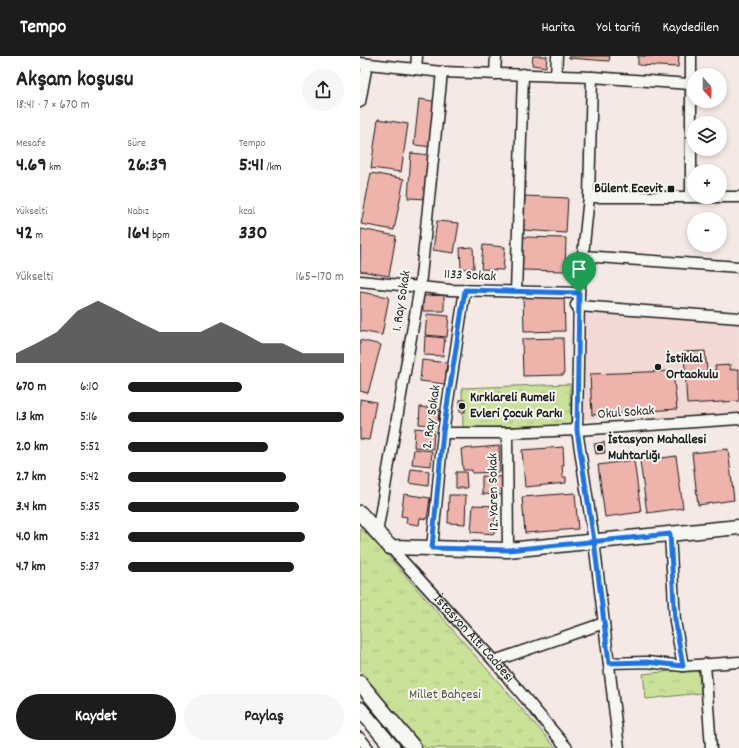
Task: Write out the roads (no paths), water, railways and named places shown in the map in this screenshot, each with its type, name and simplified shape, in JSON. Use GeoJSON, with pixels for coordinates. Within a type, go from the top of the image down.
{"type":"FeatureCollection","features":[{"type":"Feature","properties":{"kind":"street"},"geometry":{"type":"LineString","coordinates":[[416,69],[417,56]]}},
{"type":"Feature","properties":{"kind":"street"},"geometry":{"type":"LineString","coordinates":[[495,74],[496,56]]}},
{"type":"Feature","properties":{"kind":"street"},"geometry":{"type":"LineString","coordinates":[[556,76],[557,56]]}},
{"type":"Feature","properties":{"kind":"street"},"geometry":{"type":"LineString","coordinates":[[690,56],[690,68]]}},
{"type":"Feature","properties":{"kind":"street"},"geometry":{"type":"LineString","coordinates":[[360,102],[364,63],[442,72],[523,74],[687,84]]}},
{"type":"Feature","properties":{"kind":"street","name":"1. Ray Sokak"},"geometry":{"type":"LineString","coordinates":[[377,533],[420,286],[442,72]]}},
{"type":"Feature","properties":{"kind":"street"},"geometry":{"type":"LineString","coordinates":[[516,292],[523,74]]}},
{"type":"Feature","properties":{"kind":"street"},"geometry":{"type":"LineString","coordinates":[[592,78],[589,197],[577,305],[577,430],[594,541],[620,748]]}},
{"type":"Feature","properties":{"kind":"street"},"geometry":{"type":"LineString","coordinates":[[690,108],[691,164]]}},
{"type":"Feature","properties":{"kind":"street"},"geometry":{"type":"LineString","coordinates":[[589,197],[687,197]]}},
{"type":"Feature","properties":{"kind":"street"},"geometry":{"type":"LineString","coordinates":[[727,197],[739,197]]}},
{"type":"Feature","properties":{"kind":"street"},"geometry":{"type":"LineString","coordinates":[[582,256],[739,267]]}},
{"type":"Feature","properties":{"kind":"street","name":"1133 Sokak"},"geometry":{"type":"LineString","coordinates":[[360,281],[465,290],[579,293]]}},
{"type":"Feature","properties":{"kind":"street","name":"2. Ray Sokak"},"geometry":{"type":"LineString","coordinates":[[432,548],[443,432],[465,290]]}},
{"type":"Feature","properties":{"kind":"street"},"geometry":{"type":"LineString","coordinates":[[577,305],[739,318]]}},
{"type":"Feature","properties":{"kind":"street","name":"Okul Sokak"},"geometry":{"type":"LineString","coordinates":[[443,432],[507,433],[577,430],[739,419]]}},
{"type":"Feature","properties":{"kind":"street","name":"12. Yaren Sokak"},"geometry":{"type":"LineString","coordinates":[[507,433],[508,550]]}},
{"type":"Feature","properties":{"kind":"street","name":"İstasyon Altı Caddesi"},"geometry":{"type":"LineString","coordinates":[[360,514],[494,661],[567,748]]}},
{"type":"Feature","properties":{"kind":"street"},"geometry":{"type":"LineString","coordinates":[[390,547],[508,550],[739,528]]}},
{"type":"Feature","properties":{"kind":"street"},"geometry":{"type":"LineString","coordinates":[[670,534],[675,621],[683,666]]}},
{"type":"Feature","properties":{"kind":"street"},"geometry":{"type":"LineString","coordinates":[[494,661],[604,623]]}},
{"type":"Feature","properties":{"kind":"street"},"geometry":{"type":"LineString","coordinates":[[609,663],[647,662],[683,666],[739,662]]}},
{"type":"Feature","properties":{"kind":"street"},"geometry":{"type":"LineString","coordinates":[[705,664],[711,748]]}},
{"type":"Feature","properties":{"kind":"street"},"geometry":{"type":"LineString","coordinates":[[360,683],[414,748]]}},
{"type":"Feature","properties":{"kind":"street"},"geometry":{"type":"LineString","coordinates":[[360,709],[393,748]]}},
{"type":"Feature","properties":{"kind":"street"},"geometry":{"type":"LineString","coordinates":[[360,738],[368,748]]}},
{"type":"Feature","properties":{"kind":"place","name":"Bülent Ecevit"},"geometry":{"type":"Point","coordinates":[671,189]}},
{"type":"Feature","properties":{"kind":"place","name":"İstiklal Ortaokulu"},"geometry":{"type":"Point","coordinates":[658,367]}},
{"type":"Feature","properties":{"kind":"place","name":"Kırklareli Rumeli Evleri Çocuk Parkı"},"geometry":{"type":"Point","coordinates":[462,406]}},
{"type":"Feature","properties":{"kind":"place","name":"İstasyon Mahallesi Muhtarlığı"},"geometry":{"type":"Point","coordinates":[600,448]}},
{"type":"Feature","properties":{"kind":"park label","name":"Millet Bahçesi"},"geometry":{"type":"Point","coordinates":[445,695]}}]}
